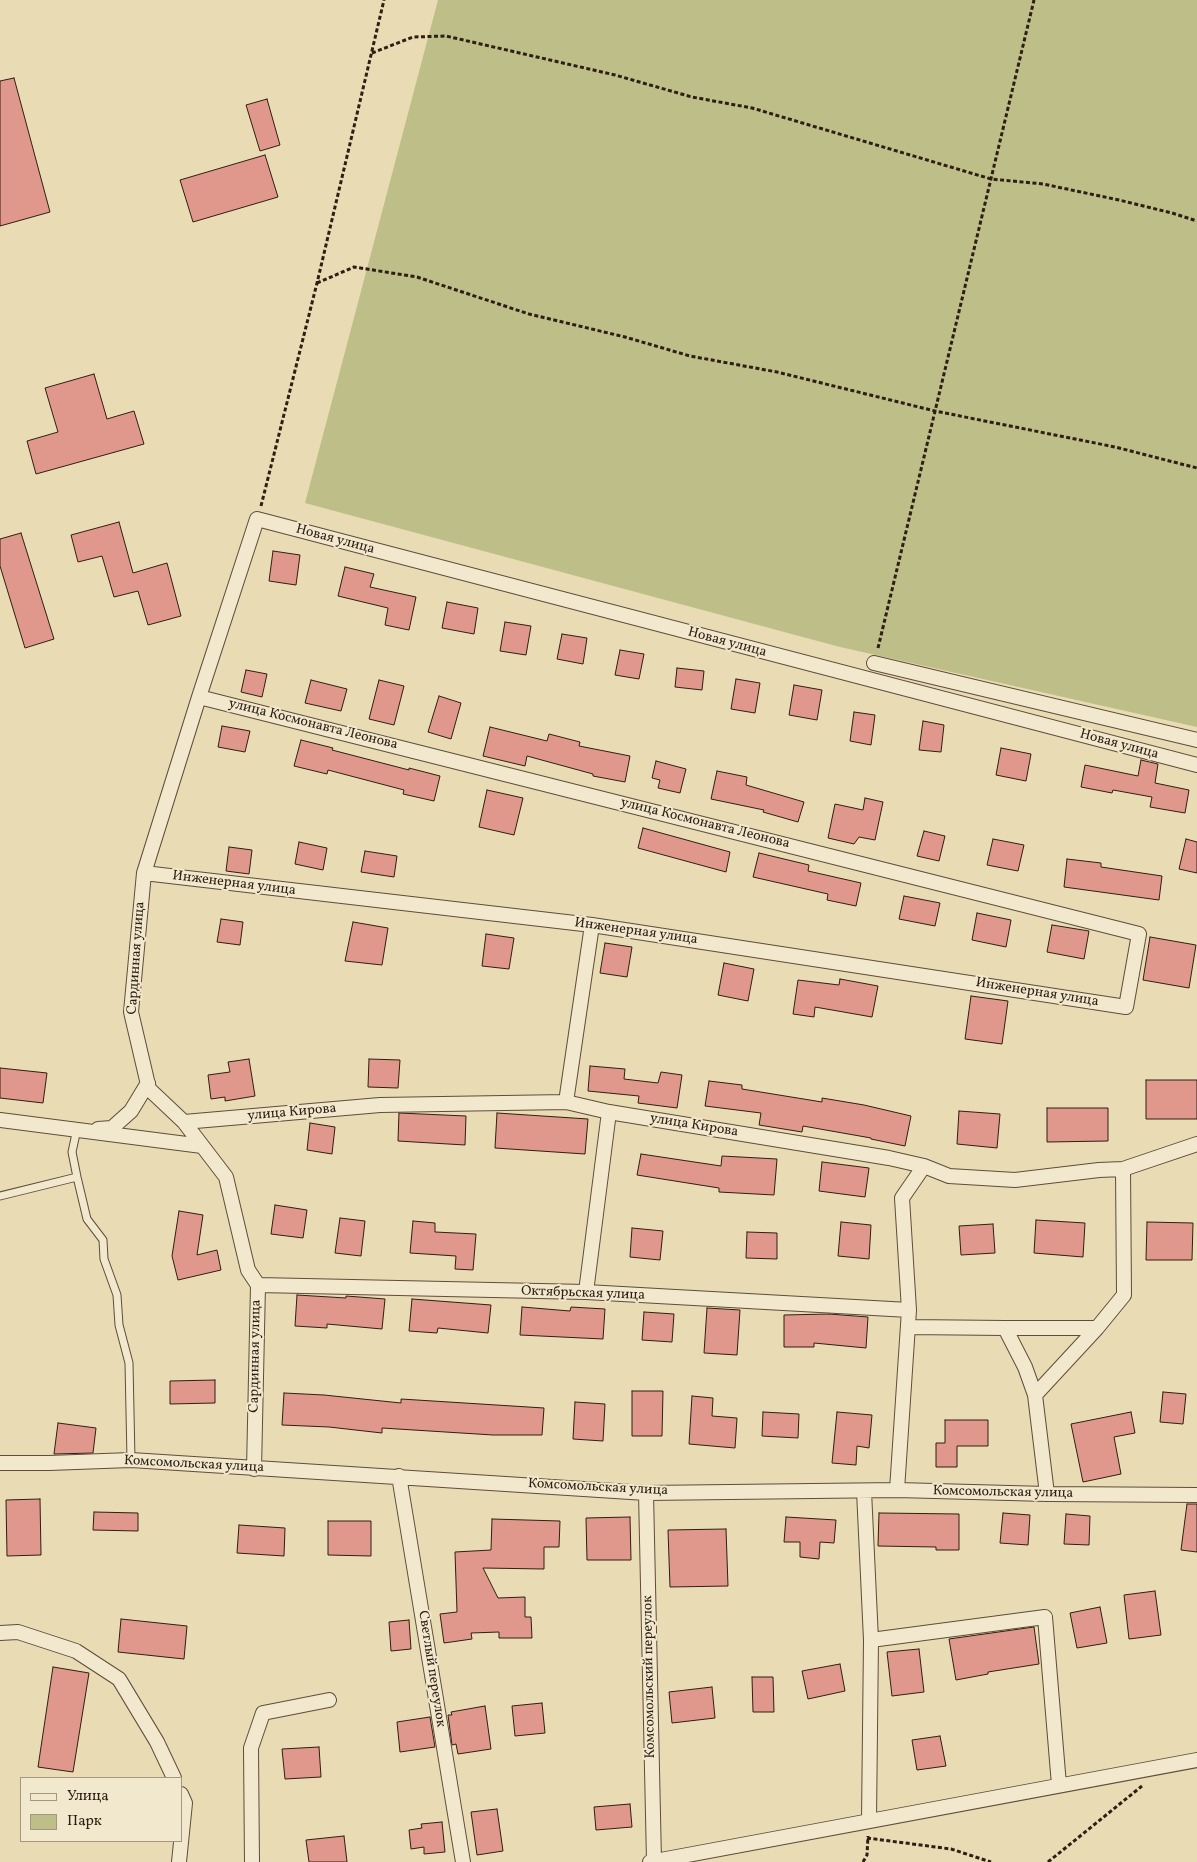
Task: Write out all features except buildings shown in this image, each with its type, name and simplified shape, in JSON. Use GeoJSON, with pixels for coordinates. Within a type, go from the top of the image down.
{"type":"FeatureCollection","features":[{"type":"Feature","properties":{"kind":"street","name":"Сардинная улица"},"geometry":{"type":"LineString","coordinates":[[254,1468],[258,1286],[248,1270],[226,1178],[184,1122],[149,1089],[130,1012],[144,873],[257,519]]}},
{"type":"Feature","properties":{"kind":"street","name":"Новая улица"},"geometry":{"type":"LineString","coordinates":[[257,519],[1197,766]]}},
{"type":"Feature","properties":{"kind":"street"},"geometry":{"type":"LineString","coordinates":[[874,663],[1197,740]]}},
{"type":"Feature","properties":{"kind":"street","name":"улица Космонавта Леонова"},"geometry":{"type":"LineString","coordinates":[[199,696],[1140,934],[1126,1007]]}},
{"type":"Feature","properties":{"kind":"street","name":"Инженерная улица"},"geometry":{"type":"LineString","coordinates":[[144,873],[592,925],[1126,1007]]}},
{"type":"Feature","properties":{"kind":"street"},"geometry":{"type":"LineString","coordinates":[[566,1102],[592,925]]}},
{"type":"Feature","properties":{"kind":"street"},"geometry":{"type":"LineString","coordinates":[[77,1129],[112,1128],[131,1111],[148,1083]]}},
{"type":"Feature","properties":{"kind":"street","name":"улица Кирова"},"geometry":{"type":"LineString","coordinates":[[184,1122],[380,1105],[566,1102],[609,1112],[889,1158],[924,1166],[949,1176],[1015,1180],[1123,1169],[1197,1144]]}},
{"type":"Feature","properties":{"kind":"street"},"geometry":{"type":"LineString","coordinates":[[586,1292],[609,1112]]}},
{"type":"Feature","properties":{"kind":"street"},"geometry":{"type":"LineString","coordinates":[[0,1120],[202,1146]]}},
{"type":"Feature","properties":{"kind":"street"},"geometry":{"type":"LineString","coordinates":[[897,1490],[909,1310],[902,1198],[924,1166]]}},
{"type":"Feature","properties":{"kind":"street"},"geometry":{"type":"LineString","coordinates":[[1035,1395],[1097,1328],[1124,1295],[1123,1169]]}},
{"type":"Feature","properties":{"kind":"street","name":"Октябрьская улица"},"geometry":{"type":"LineString","coordinates":[[258,1286],[586,1292],[909,1310]]}},
{"type":"Feature","properties":{"kind":"street"},"geometry":{"type":"LineString","coordinates":[[908,1327],[1097,1328]]}},
{"type":"Feature","properties":{"kind":"street"},"geometry":{"type":"LineString","coordinates":[[1005,1328],[1035,1395],[1046,1494]]}},
{"type":"Feature","properties":{"kind":"street","name":"Комсомольская улица"},"geometry":{"type":"LineString","coordinates":[[0,1463],[131,1460],[646,1493],[897,1490],[1046,1494],[1197,1495]]}},
{"type":"Feature","properties":{"kind":"street","name":"Светлый переулок"},"geometry":{"type":"LineString","coordinates":[[399,1476],[463,1862]]}},
{"type":"Feature","properties":{"kind":"street"},"geometry":{"type":"LineString","coordinates":[[864,1491],[871,1640],[869,1820]]}},
{"type":"Feature","properties":{"kind":"street","name":"Комсомольский переулок"},"geometry":{"type":"LineString","coordinates":[[646,1493],[652,1862]]}},
{"type":"Feature","properties":{"kind":"street"},"geometry":{"type":"LineString","coordinates":[[871,1640],[1044,1617],[1059,1785]]}},
{"type":"Feature","properties":{"kind":"street"},"geometry":{"type":"LineString","coordinates":[[0,1632],[18,1632],[76,1651],[119,1679],[157,1742],[174,1777]]}},
{"type":"Feature","properties":{"kind":"street"},"geometry":{"type":"LineString","coordinates":[[252,1862],[250,1748],[263,1713],[329,1700]]}},
{"type":"Feature","properties":{"kind":"street"},"geometry":{"type":"LineString","coordinates":[[652,1862],[1197,1760]]}},
{"type":"Feature","properties":{"kind":"street"},"geometry":{"type":"LineString","coordinates":[[182,1796],[185,1803],[182,1832]]}},
{"type":"Feature","properties":{"kind":"street"},"geometry":{"type":"LineString","coordinates":[[179,1862],[181,1842]]}},
{"type":"Feature","properties":{"kind":"lane"},"geometry":{"type":"LineString","coordinates":[[77,1129],[72,1152],[77,1177],[87,1219],[102,1240],[104,1259],[116,1295],[119,1324],[129,1363],[131,1460]]}},
{"type":"Feature","properties":{"kind":"lane"},"geometry":{"type":"LineString","coordinates":[[0,1196],[77,1177]]}},
{"type":"Feature","properties":{"kind":"path"},"geometry":{"type":"LineString","coordinates":[[257,519],[318,283],[384,0]]}},
{"type":"Feature","properties":{"kind":"path"},"geometry":{"type":"LineString","coordinates":[[874,663],[1034,0]]}},
{"type":"Feature","properties":{"kind":"path"},"geometry":{"type":"LineString","coordinates":[[372,53],[413,37],[446,36],[615,75],[692,97],[752,108],[991,179],[1043,184],[1163,211],[1197,221]]}},
{"type":"Feature","properties":{"kind":"path"},"geometry":{"type":"LineString","coordinates":[[318,283],[354,267],[417,277],[529,314],[625,337],[690,356],[777,372],[935,411],[1115,447],[1197,468]]}},
{"type":"Feature","properties":{"kind":"path"},"geometry":{"type":"LineString","coordinates":[[1048,1862],[1145,1783]]}},
{"type":"Feature","properties":{"kind":"path"},"geometry":{"type":"LineString","coordinates":[[863,1862],[867,1855],[869,1820]]}},
{"type":"Feature","properties":{"kind":"path"},"geometry":{"type":"LineString","coordinates":[[862,1837],[951,1850],[991,1862]]}},
{"type":"Feature","properties":{"kind":"green space"},"geometry":{"type":"Polygon","coordinates":[[[438,0],[1197,0],[1197,727],[840,647],[305,503],[438,0]]]}}]}
